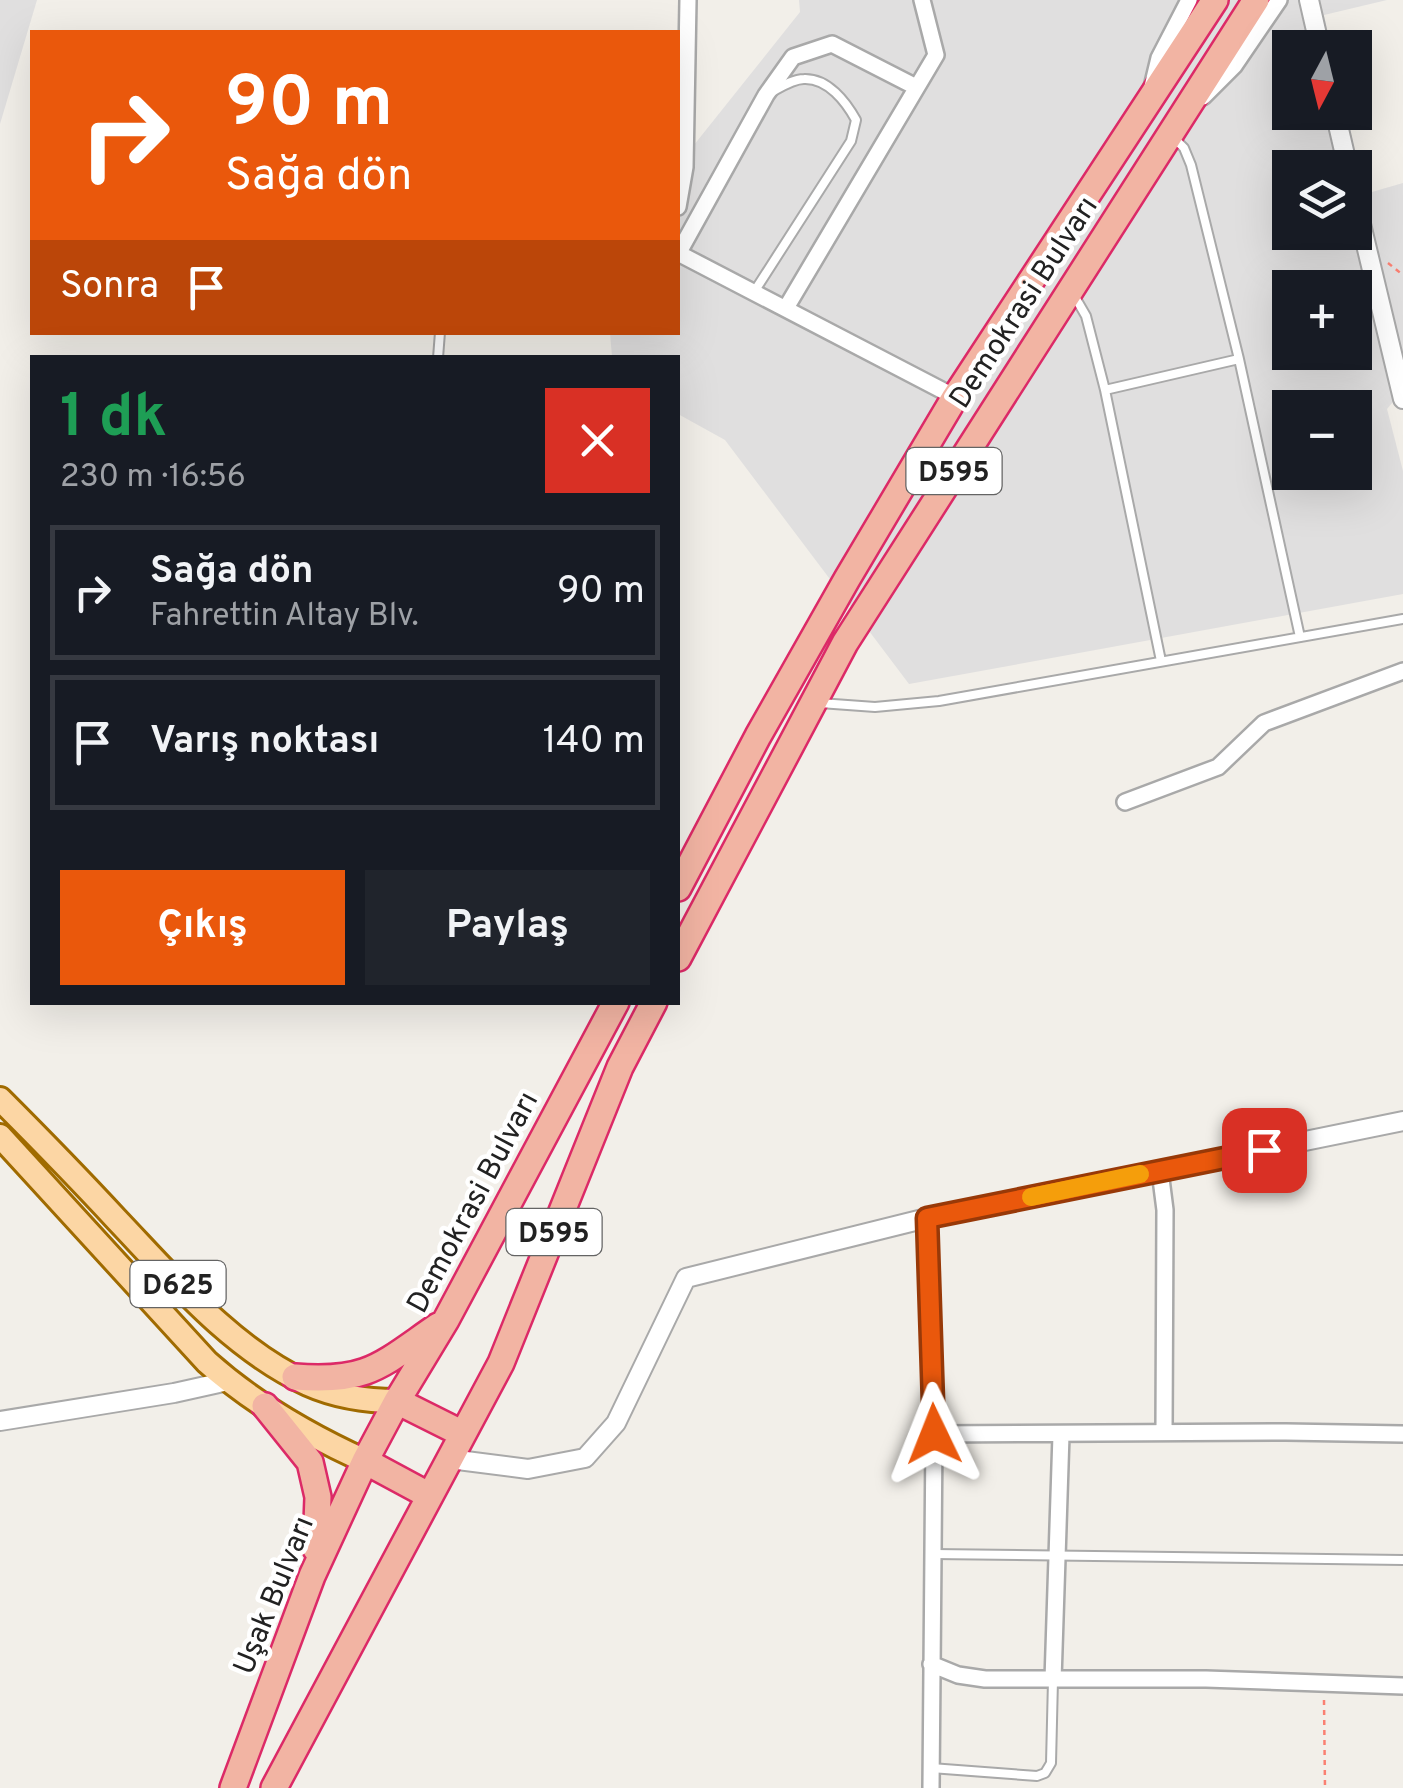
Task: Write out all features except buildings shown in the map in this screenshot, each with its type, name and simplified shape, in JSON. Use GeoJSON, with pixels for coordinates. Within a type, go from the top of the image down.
{"type":"FeatureCollection","features":[{"type":"Feature","properties":{"kind":"highway","name":"Demokrasi Bulvarı"},"geometry":{"type":"LineString","coordinates":[[680,884],[785,689],[956,398],[1215,0]]}},
{"type":"Feature","properties":{"kind":"highway","name":"Demokrasi Bulvarı"},"geometry":{"type":"LineString","coordinates":[[680,954],[845,643],[1256,0]]}},
{"type":"Feature","properties":{"kind":"highway","name":"Demokrasi Bulvarı"},"geometry":{"type":"LineString","coordinates":[[381,1430],[446,1320],[614,1005]]}},
{"type":"Feature","properties":{"kind":"highway","name":"D595"},"geometry":{"type":"LineString","coordinates":[[274,1788],[501,1363],[620,1066],[652,1005]]}},
{"type":"Feature","properties":{"kind":"highway"},"geometry":{"type":"LineString","coordinates":[[295,1377],[326,1380],[358,1376],[390,1361],[446,1320]]}},
{"type":"Feature","properties":{"kind":"highway"},"geometry":{"type":"LineString","coordinates":[[397,1401],[463,1434]]}},
{"type":"Feature","properties":{"kind":"highway"},"geometry":{"type":"LineString","coordinates":[[266,1406],[310,1462],[315,1478],[319,1520],[312,1576]]}},
{"type":"Feature","properties":{"kind":"highway","name":"Uşak Bulvarı"},"geometry":{"type":"LineString","coordinates":[[233,1788],[312,1576],[381,1430]]}},
{"type":"Feature","properties":{"kind":"highway"},"geometry":{"type":"LineString","coordinates":[[365,1460],[430,1496]]}},
{"type":"Feature","properties":{"kind":"main road","name":"D625"},"geometry":{"type":"LineString","coordinates":[[0,1100],[213,1318],[254,1350],[323,1390],[367,1401],[397,1401]]}},
{"type":"Feature","properties":{"kind":"main road","name":"D625"},"geometry":{"type":"LineString","coordinates":[[0,1136],[192,1347],[228,1381],[305,1432],[365,1460]]}},
{"type":"Feature","properties":{"kind":"street"},"geometry":{"type":"LineString","coordinates":[[680,195],[685,168],[688,0]]}},
{"type":"Feature","properties":{"kind":"street"},"geometry":{"type":"LineString","coordinates":[[786,308],[936,55],[922,0]]}},
{"type":"Feature","properties":{"kind":"street"},"geometry":{"type":"LineString","coordinates":[[1151,98],[1158,58],[1189,0]]}},
{"type":"Feature","properties":{"kind":"street"},"geometry":{"type":"LineString","coordinates":[[1187,107],[1210,91],[1234,66],[1279,0]]}},
{"type":"Feature","properties":{"kind":"street"},"geometry":{"type":"LineString","coordinates":[[1309,0],[1316,30]]}},
{"type":"Feature","properties":{"kind":"street"},"geometry":{"type":"LineString","coordinates":[[680,249],[766,95],[793,57],[832,44],[916,88]]}},
{"type":"Feature","properties":{"kind":"street"},"geometry":{"type":"LineString","coordinates":[[1367,250],[1403,399]]}},
{"type":"Feature","properties":{"kind":"street"},"geometry":{"type":"LineString","coordinates":[[680,254],[956,398]]}},
{"type":"Feature","properties":{"kind":"street"},"geometry":{"type":"LineString","coordinates":[[1124,802],[1218,766],[1264,723],[1403,671]]}},
{"type":"Feature","properties":{"kind":"street"},"geometry":{"type":"LineString","coordinates":[[450,1459],[528,1469],[585,1458],[616,1423],[686,1278],[927,1218],[1403,1121]]}},
{"type":"Feature","properties":{"kind":"street"},"geometry":{"type":"LineString","coordinates":[[1160,1170],[1165,1210],[1164,1432]]}},
{"type":"Feature","properties":{"kind":"street"},"geometry":{"type":"LineString","coordinates":[[927,1218],[934,1434],[932,1788]]}},
{"type":"Feature","properties":{"kind":"street"},"geometry":{"type":"LineString","coordinates":[[0,1421],[228,1381]]}},
{"type":"Feature","properties":{"kind":"street"},"geometry":{"type":"LineString","coordinates":[[934,1434],[1403,1434]]}},
{"type":"Feature","properties":{"kind":"street"},"geometry":{"type":"LineString","coordinates":[[1053,1680],[1060,1435]]}},
{"type":"Feature","properties":{"kind":"street"},"geometry":{"type":"LineString","coordinates":[[931,1664],[972,1678],[1206,1679],[1403,1686]]}},
{"type":"Feature","properties":{"kind":"lane"},"geometry":{"type":"LineString","coordinates":[[754,292],[852,140],[856,120],[845,100],[823,84],[805,79],[766,95]]}},
{"type":"Feature","properties":{"kind":"lane"},"geometry":{"type":"LineString","coordinates":[[1169,134],[1184,148],[1191,165],[1240,360],[1300,636]]}},
{"type":"Feature","properties":{"kind":"lane"},"geometry":{"type":"LineString","coordinates":[[1069,291],[1086,316],[1105,390],[1161,661]]}},
{"type":"Feature","properties":{"kind":"lane"},"geometry":{"type":"LineString","coordinates":[[1105,390],[1240,360]]}},
{"type":"Feature","properties":{"kind":"lane"},"geometry":{"type":"LineString","coordinates":[[813,702],[874,707],[907,705],[1403,619]]}},
{"type":"Feature","properties":{"kind":"lane"},"geometry":{"type":"LineString","coordinates":[[932,1554],[1403,1560]]}},
{"type":"Feature","properties":{"kind":"lane"},"geometry":{"type":"LineString","coordinates":[[931,1768],[1037,1776],[1045,1773],[1051,1763],[1053,1680]]}},
{"type":"Feature","properties":{"kind":"path"},"geometry":{"type":"LineString","coordinates":[[1324,1682],[1325,1788]]}},
{"type":"Feature","properties":{"kind":"shaded area"},"geometry":{"type":"Polygon","coordinates":[[[0,0],[37,0],[0,124],[0,0]]]}},
{"type":"Feature","properties":{"kind":"shaded area"},"geometry":{"type":"Polygon","coordinates":[[[799,0],[1387,0],[1324,15],[1327,30],[1272,30],[1272,130],[1350,130],[1355,150],[1272,150],[1272,250],[1372,250],[1372,192],[1403,183],[1403,390],[1387,409],[1403,471],[1403,594],[909,684],[725,440],[680,415],[680,355],[612,355],[610,335],[680,335],[680,162],[800,12],[799,0]]]}},
{"type":"Feature","properties":{"kind":"slow traffic"},"geometry":{"type":"LineString","coordinates":[[1031,1197],[1140,1174]]}},
{"type":"Feature","properties":{"kind":"route"},"geometry":{"type":"LineString","coordinates":[[934,1434],[927,1218],[1264,1150]]}}]}
